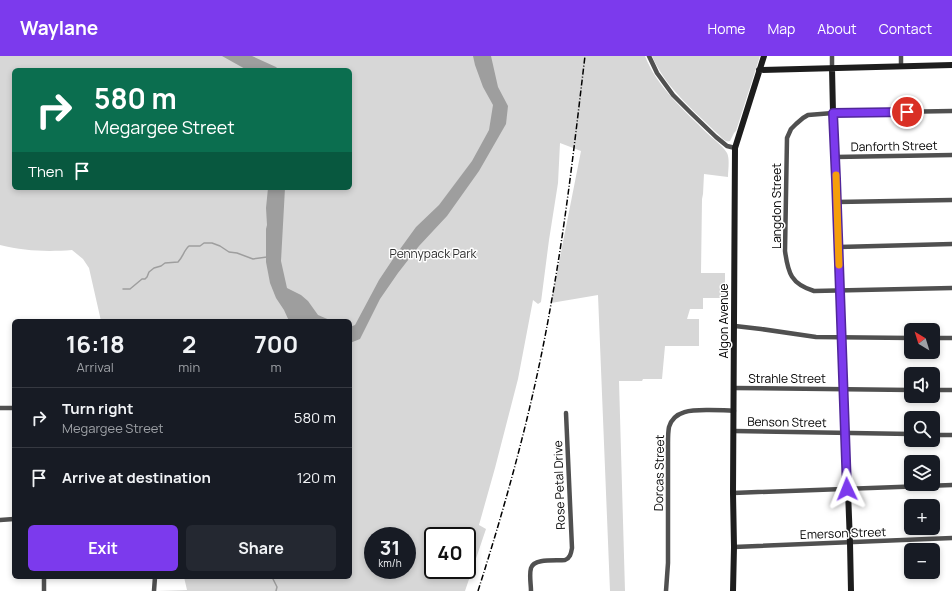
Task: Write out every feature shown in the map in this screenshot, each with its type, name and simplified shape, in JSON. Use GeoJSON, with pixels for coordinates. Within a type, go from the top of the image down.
{"type":"FeatureCollection","features":[{"type":"Feature","properties":{"kind":"street"},"geometry":{"type":"LineString","coordinates":[[649,56],[657,72],[678,100],[716,137],[727,146],[735,148]]}},
{"type":"Feature","properties":{"kind":"street","name":"Algon Avenue"},"geometry":{"type":"LineString","coordinates":[[733,591],[735,148],[764,56]]}},
{"type":"Feature","properties":{"kind":"street"},"geometry":{"type":"LineString","coordinates":[[832,56],[851,591]]}},
{"type":"Feature","properties":{"kind":"street"},"geometry":{"type":"LineString","coordinates":[[901,56],[901,66]]}},
{"type":"Feature","properties":{"kind":"street"},"geometry":{"type":"LineString","coordinates":[[759,70],[952,65]]}},
{"type":"Feature","properties":{"kind":"street","name":"Langdon Street"},"geometry":{"type":"LineString","coordinates":[[952,111],[833,113],[808,115],[803,118],[791,129],[787,138],[785,251],[789,272],[795,281],[804,288],[814,291],[952,288]]}},
{"type":"Feature","properties":{"kind":"street","name":"Danforth Street"},"geometry":{"type":"LineString","coordinates":[[836,157],[952,155]]}},
{"type":"Feature","properties":{"kind":"street"},"geometry":{"type":"LineString","coordinates":[[837,202],[952,200]]}},
{"type":"Feature","properties":{"kind":"street"},"geometry":{"type":"LineString","coordinates":[[839,247],[952,244]]}},
{"type":"Feature","properties":{"kind":"street"},"geometry":{"type":"LineString","coordinates":[[735,326],[816,337],[904,338]]}},
{"type":"Feature","properties":{"kind":"street"},"geometry":{"type":"LineString","coordinates":[[940,338],[952,338]]}},
{"type":"Feature","properties":{"kind":"street","name":"Strahle Street"},"geometry":{"type":"LineString","coordinates":[[734,388],[904,390]]}},
{"type":"Feature","properties":{"kind":"street"},"geometry":{"type":"LineString","coordinates":[[940,390],[952,390]]}},
{"type":"Feature","properties":{"kind":"street"},"geometry":{"type":"LineString","coordinates":[[0,408],[12,408]]}},
{"type":"Feature","properties":{"kind":"street","name":"Dorcas Street"},"geometry":{"type":"LineString","coordinates":[[666,591],[668,563],[669,426],[674,419],[685,412],[697,410],[734,410]]}},
{"type":"Feature","properties":{"kind":"street","name":"Rose Petal Drive"},"geometry":{"type":"LineString","coordinates":[[531,591],[530,569],[534,563],[539,561],[568,559],[572,548],[566,413]]}},
{"type":"Feature","properties":{"kind":"street","name":"Benson Street"},"geometry":{"type":"LineString","coordinates":[[734,431],[904,434]]}},
{"type":"Feature","properties":{"kind":"street"},"geometry":{"type":"LineString","coordinates":[[940,435],[952,435]]}},
{"type":"Feature","properties":{"kind":"street"},"geometry":{"type":"LineString","coordinates":[[733,493],[952,485]]}},
{"type":"Feature","properties":{"kind":"street"},"geometry":{"type":"LineString","coordinates":[[0,520],[12,519]]}},
{"type":"Feature","properties":{"kind":"street","name":"Emerson Street"},"geometry":{"type":"LineString","coordinates":[[734,547],[952,538]]}},
{"type":"Feature","properties":{"kind":"street"},"geometry":{"type":"LineString","coordinates":[[44,579],[44,591]]}},
{"type":"Feature","properties":{"kind":"street"},"geometry":{"type":"LineString","coordinates":[[154,579],[154,591]]}},
{"type":"Feature","properties":{"kind":"green space","name":"Pennypack Park"},"geometry":{"type":"Polygon","coordinates":[[[0,56],[645,56],[657,78],[672,98],[723,147],[727,153],[729,165],[728,177],[704,174],[702,199],[701,273],[725,273],[725,298],[703,298],[703,309],[690,309],[687,319],[699,319],[699,346],[665,346],[662,379],[619,381],[625,591],[610,591],[598,295],[551,303],[581,151],[560,143],[558,183],[541,302],[538,304],[533,300],[518,379],[479,525],[486,529],[476,559],[476,527],[424,527],[424,579],[469,579],[465,591],[157,591],[187,590],[184,579],[352,579],[352,319],[101,319],[89,268],[83,259],[72,250],[18,249],[0,245],[0,56]]]}},
{"type":"Feature","properties":{"kind":"green space"},"geometry":{"type":"Polygon","coordinates":[[[652,56],[760,56],[736,131],[730,141],[723,139],[681,98],[665,78],[652,56]]]}},
{"type":"Feature","properties":{"kind":"shaded area"},"geometry":{"type":"Polygon","coordinates":[[[222,56],[252,56],[277,68],[243,68],[222,56]]]}},
{"type":"Feature","properties":{"kind":"shaded area"},"geometry":{"type":"Polygon","coordinates":[[[473,56],[491,56],[498,87],[508,106],[506,124],[479,171],[447,216],[419,246],[398,273],[380,299],[360,339],[352,342],[352,326],[355,325],[379,280],[416,227],[439,205],[472,161],[489,130],[493,105],[483,87],[473,56]]]}},
{"type":"Feature","properties":{"kind":"shaded area"},"geometry":{"type":"Polygon","coordinates":[[[268,190],[285,190],[281,261],[287,288],[301,295],[308,301],[318,315],[327,319],[288,319],[276,298],[270,283],[266,262],[266,208],[268,190]]]}},
{"type":"Feature","properties":{"kind":"waterway"},"geometry":{"type":"LineString","coordinates":[[123,289],[130,289],[142,279],[145,279],[149,272],[154,268],[165,263],[178,262],[189,246],[200,246],[204,243],[212,243],[229,252],[237,253],[253,259],[267,257]]}},
{"type":"Feature","properties":{"kind":"waterway"},"geometry":{"type":"LineString","coordinates":[[273,579],[277,587],[276,591]]}},
{"type":"Feature","properties":{"kind":"railway"},"geometry":{"type":"LineString","coordinates":[[478,591],[500,520],[537,377],[566,211],[585,56]]}},
{"type":"Feature","properties":{"kind":"slow traffic"},"geometry":{"type":"LineString","coordinates":[[836,175],[839,265]]}},
{"type":"Feature","properties":{"kind":"route"},"geometry":{"type":"LineString","coordinates":[[847,489],[833,113],[907,112]]}}]}
